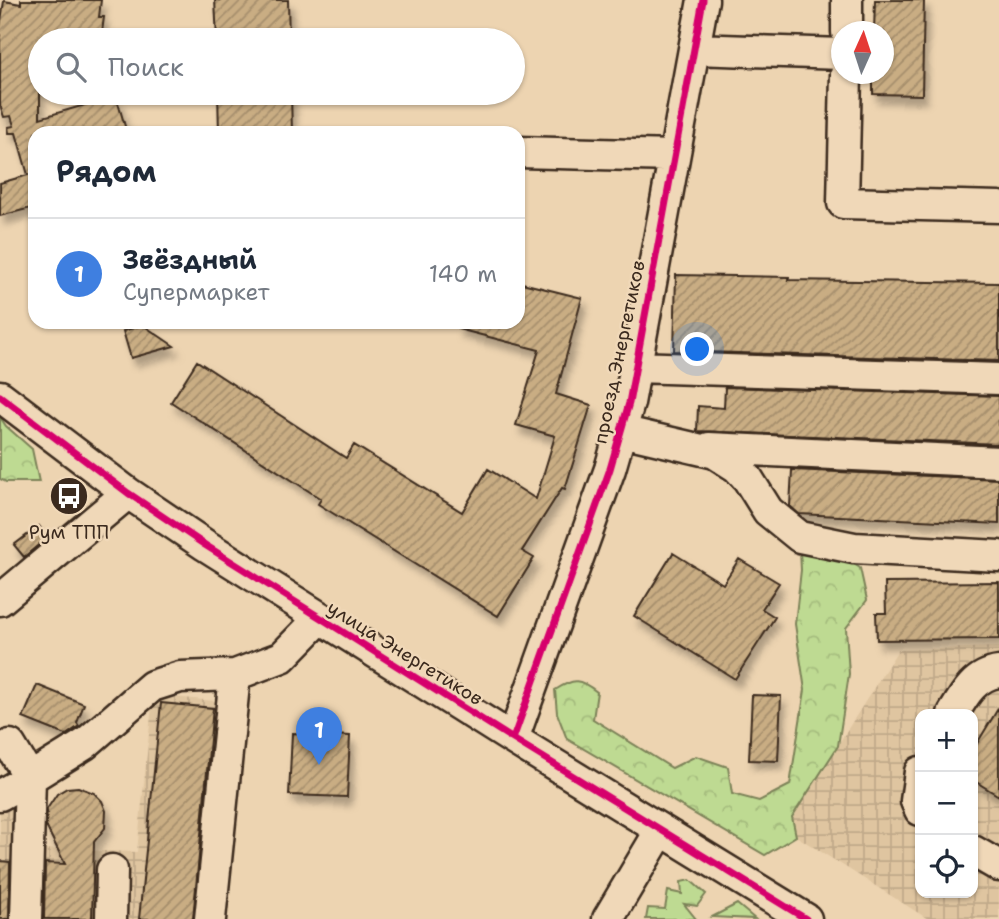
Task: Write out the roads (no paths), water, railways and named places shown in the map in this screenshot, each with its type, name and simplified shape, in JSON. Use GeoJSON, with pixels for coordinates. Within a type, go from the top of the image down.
{"type":"FeatureCollection","features":[{"type":"Feature","properties":{"kind":"street","name":"проезд Энергетиков"},"geometry":{"type":"LineString","coordinates":[[513,739],[621,431],[703,0]]}},
{"type":"Feature","properties":{"kind":"street"},"geometry":{"type":"LineString","coordinates":[[847,0],[847,21]]}},
{"type":"Feature","properties":{"kind":"street"},"geometry":{"type":"LineString","coordinates":[[694,49],[831,54]]}},
{"type":"Feature","properties":{"kind":"street"},"geometry":{"type":"LineString","coordinates":[[846,84],[843,203],[999,207]]}},
{"type":"Feature","properties":{"kind":"street"},"geometry":{"type":"LineString","coordinates":[[525,152],[674,156]]}},
{"type":"Feature","properties":{"kind":"street"},"geometry":{"type":"LineString","coordinates":[[635,367],[999,379]]}},
{"type":"Feature","properties":{"kind":"street","name":"улица Энергетиков"},"geometry":{"type":"LineString","coordinates":[[0,396],[128,493],[205,545],[806,919]]}},
{"type":"Feature","properties":{"kind":"street"},"geometry":{"type":"LineString","coordinates":[[621,431],[715,453],[737,467],[768,511],[800,537],[854,548],[999,556]]}},
{"type":"Feature","properties":{"kind":"street"},"geometry":{"type":"LineString","coordinates":[[690,447],[999,462]]}},
{"type":"Feature","properties":{"kind":"street"},"geometry":{"type":"LineString","coordinates":[[0,600],[128,493]]}},
{"type":"Feature","properties":{"kind":"street"},"geometry":{"type":"LineString","coordinates":[[0,795],[85,744],[152,686],[180,677],[235,674],[282,657],[320,618]]}},
{"type":"Feature","properties":{"kind":"street"},"geometry":{"type":"LineString","coordinates":[[956,709],[967,689],[990,673],[999,672]]}},
{"type":"Feature","properties":{"kind":"street"},"geometry":{"type":"LineString","coordinates":[[210,919],[235,674]]}},
{"type":"Feature","properties":{"kind":"street"},"geometry":{"type":"LineString","coordinates":[[9,745],[30,778],[26,919]]}},
{"type":"Feature","properties":{"kind":"street"},"geometry":{"type":"LineString","coordinates":[[616,913],[661,830]]}},
{"type":"Feature","properties":{"kind":"street"},"geometry":{"type":"LineString","coordinates":[[978,854],[999,866]]}},
{"type":"Feature","properties":{"kind":"street"},"geometry":{"type":"LineString","coordinates":[[111,919],[112,870]]}},
{"type":"Feature","properties":{"kind":"place","name":"Рум ТПП"},"geometry":{"type":"Point","coordinates":[69,496]}},
{"type":"Feature","properties":{"kind":"place","name":"Звёздный"},"geometry":{"type":"Point","coordinates":[319,765]}}]}
